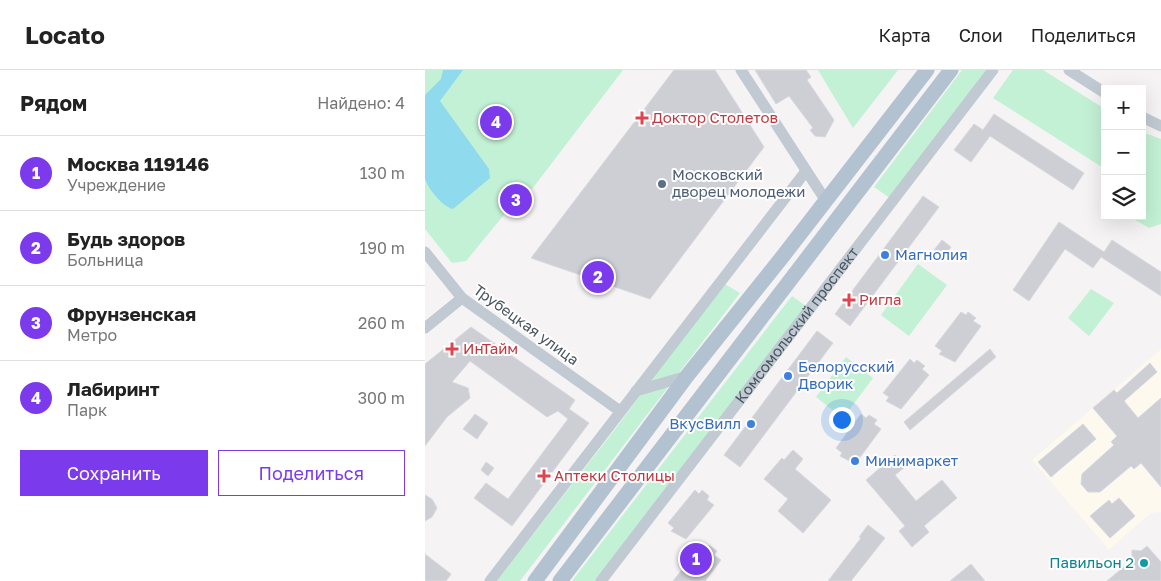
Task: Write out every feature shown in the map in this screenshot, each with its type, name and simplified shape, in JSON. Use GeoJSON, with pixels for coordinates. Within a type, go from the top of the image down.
{"type":"FeatureCollection","features":[{"type":"Feature","properties":{"kind":"main road"},"geometry":{"type":"LineString","coordinates":[[537,580],[687,376],[927,70]]}},
{"type":"Feature","properties":{"kind":"main road"},"geometry":{"type":"LineString","coordinates":[[560,581],[951,70]]}},
{"type":"Feature","properties":{"kind":"street"},"geometry":{"type":"LineString","coordinates":[[741,70],[826,201]]}},
{"type":"Feature","properties":{"kind":"street","name":"Комсомольский проспект"},"geometry":{"type":"LineString","coordinates":[[601,581],[993,70]]}},
{"type":"Feature","properties":{"kind":"street"},"geometry":{"type":"LineString","coordinates":[[1069,70],[1101,90]]}},
{"type":"Feature","properties":{"kind":"street"},"geometry":{"type":"LineString","coordinates":[[1146,118],[1161,126]]}},
{"type":"Feature","properties":{"kind":"street"},"geometry":{"type":"LineString","coordinates":[[490,581],[806,171]]}},
{"type":"Feature","properties":{"kind":"street","name":"Трубецкая улица"},"geometry":{"type":"LineString","coordinates":[[425,252],[462,298],[620,411]]}},
{"type":"Feature","properties":{"kind":"street"},"geometry":{"type":"LineString","coordinates":[[425,328],[462,298]]}},
{"type":"Feature","properties":{"kind":"street"},"geometry":{"type":"LineString","coordinates":[[635,391],[687,376]]}},
{"type":"Feature","properties":{"kind":"shaded area"},"geometry":{"type":"Polygon","coordinates":[[[1161,349],[1161,512],[1151,513],[1109,550],[1032,460],[1161,349]]]}},
{"type":"Feature","properties":{"kind":"green space"},"geometry":{"type":"Polygon","coordinates":[[[425,70],[623,70],[532,189],[527,187],[466,261],[452,263],[425,229],[425,70]]]}},
{"type":"Feature","properties":{"kind":"green space"},"geometry":{"type":"Polygon","coordinates":[[[818,70],[898,70],[853,128],[818,70]]]}},
{"type":"Feature","properties":{"kind":"green space"},"geometry":{"type":"Polygon","coordinates":[[[962,70],[989,70],[890,198],[874,187],[962,70]]]}},
{"type":"Feature","properties":{"kind":"green space"},"geometry":{"type":"Polygon","coordinates":[[[1013,70],[1043,70],[1101,106],[1101,166],[993,98],[1013,70]]]}},
{"type":"Feature","properties":{"kind":"green space"},"geometry":{"type":"Polygon","coordinates":[[[1146,133],[1161,139],[1161,224],[1149,228],[1135,220],[1146,220],[1146,133]]]}},
{"type":"Feature","properties":{"kind":"green space"},"geometry":{"type":"Polygon","coordinates":[[[918,264],[947,285],[909,336],[881,315],[918,264]]]}},
{"type":"Feature","properties":{"kind":"green space"},"geometry":{"type":"Polygon","coordinates":[[[723,283],[740,293],[520,581],[497,581],[616,428],[723,283]]]}},
{"type":"Feature","properties":{"kind":"green space"},"geometry":{"type":"Polygon","coordinates":[[[1091,289],[1114,303],[1089,336],[1068,318],[1091,289]]]}},
{"type":"Feature","properties":{"kind":"green space"},"geometry":{"type":"Polygon","coordinates":[[[792,296],[807,307],[598,581],[572,581],[792,296]]]}},
{"type":"Feature","properties":{"kind":"green space"},"geometry":{"type":"Polygon","coordinates":[[[846,357],[873,378],[843,418],[816,397],[846,357]]]}},
{"type":"Feature","properties":{"kind":"water"},"geometry":{"type":"Polygon","coordinates":[[[443,70],[463,70],[440,101],[489,169],[490,178],[453,209],[445,205],[436,196],[425,178],[425,95],[441,79],[443,70]]]}},
{"type":"Feature","properties":{"kind":"building","name":"Московский дворец молодежи"},"geometry":{"type":"Polygon","coordinates":[[[674,70],[715,70],[764,147],[650,299],[531,258],[674,70]]]}},
{"type":"Feature","properties":{"kind":"building"},"geometry":{"type":"Polygon","coordinates":[[[755,70],[806,70],[811,77],[807,80],[834,120],[825,137],[815,136],[810,130],[813,128],[789,96],[776,104],[755,70]]]}},
{"type":"Feature","properties":{"kind":"building"},"geometry":{"type":"Polygon","coordinates":[[[994,114],[1084,173],[1073,190],[990,136],[971,162],[954,150],[974,124],[983,130],[994,114]]]}},
{"type":"Feature","properties":{"kind":"building"},"geometry":{"type":"Polygon","coordinates":[[[923,196],[939,207],[850,326],[835,314],[923,196]]]}},
{"type":"Feature","properties":{"kind":"building"},"geometry":{"type":"Polygon","coordinates":[[[1059,222],[1104,252],[1112,240],[1161,272],[1161,296],[1101,257],[1093,268],[1065,249],[1029,301],[1013,290],[1059,222]]]}},
{"type":"Feature","properties":{"kind":"building"},"geometry":{"type":"Polygon","coordinates":[[[942,240],[951,247],[944,257],[934,250],[942,240]]]}},
{"type":"Feature","properties":{"kind":"building"},"geometry":{"type":"Polygon","coordinates":[[[961,312],[966,315],[968,312],[976,318],[973,321],[981,326],[955,362],[939,354],[942,351],[935,346],[961,312]]]}},
{"type":"Feature","properties":{"kind":"building"},"geometry":{"type":"Polygon","coordinates":[[[471,327],[575,400],[569,409],[589,423],[512,526],[474,498],[486,483],[508,499],[568,419],[558,411],[547,417],[470,361],[452,382],[468,388],[470,398],[447,417],[425,446],[425,364],[471,327]]]}},
{"type":"Feature","properties":{"kind":"building"},"geometry":{"type":"Polygon","coordinates":[[[817,331],[833,343],[740,467],[724,455],[817,331]]]}},
{"type":"Feature","properties":{"kind":"building"},"geometry":{"type":"Polygon","coordinates":[[[990,349],[996,357],[910,430],[904,422],[990,349]]]}},
{"type":"Feature","properties":{"kind":"building"},"geometry":{"type":"Polygon","coordinates":[[[910,359],[914,363],[917,360],[925,366],[922,369],[929,375],[901,409],[886,401],[889,397],[883,393],[910,359]]]}},
{"type":"Feature","properties":{"kind":"building"},"geometry":{"type":"Polygon","coordinates":[[[1150,363],[1157,372],[1124,401],[1138,418],[1161,398],[1161,487],[1141,463],[1134,469],[1131,466],[1100,492],[1088,492],[1081,484],[1082,474],[1114,445],[1111,442],[1117,436],[1093,408],[1114,390],[1117,393],[1150,363]]]}},
{"type":"Feature","properties":{"kind":"building"},"geometry":{"type":"Polygon","coordinates":[[[475,414],[488,423],[477,439],[463,429],[475,414]]]}},
{"type":"Feature","properties":{"kind":"building"},"geometry":{"type":"Polygon","coordinates":[[[861,414],[866,418],[869,415],[877,420],[874,424],[881,429],[855,464],[840,456],[842,453],[836,448],[861,414]]]}},
{"type":"Feature","properties":{"kind":"building"},"geometry":{"type":"Polygon","coordinates":[[[1083,424],[1096,439],[1051,477],[1038,462],[1083,424]]]}},
{"type":"Feature","properties":{"kind":"building"},"geometry":{"type":"Polygon","coordinates":[[[793,450],[803,459],[795,469],[831,500],[803,533],[778,511],[788,499],[764,479],[782,458],[784,460],[793,450]]]}},
{"type":"Feature","properties":{"kind":"building"},"geometry":{"type":"Polygon","coordinates":[[[895,455],[905,467],[895,475],[916,501],[942,480],[957,498],[924,526],[929,532],[912,547],[899,531],[905,526],[866,480],[895,455]]]}},
{"type":"Feature","properties":{"kind":"building"},"geometry":{"type":"Polygon","coordinates":[[[486,462],[494,468],[488,476],[481,470],[486,462]]]}},
{"type":"Feature","properties":{"kind":"building"},"geometry":{"type":"Polygon","coordinates":[[[695,490],[699,494],[702,490],[709,496],[707,500],[714,505],[686,539],[671,531],[674,528],[668,523],[695,490]]]}},
{"type":"Feature","properties":{"kind":"building"},"geometry":{"type":"Polygon","coordinates":[[[425,495],[432,499],[437,508],[432,517],[425,521],[425,495]]]}},
{"type":"Feature","properties":{"kind":"building"},"geometry":{"type":"Polygon","coordinates":[[[1119,498],[1135,516],[1110,538],[1090,516],[1109,500],[1112,504],[1119,498]]]}},
{"type":"Feature","properties":{"kind":"building"},"geometry":{"type":"Polygon","coordinates":[[[868,525],[885,538],[851,581],[828,581],[861,538],[859,537],[868,525]]]}},
{"type":"Feature","properties":{"kind":"building"},"geometry":{"type":"Polygon","coordinates":[[[702,545],[707,549],[709,545],[717,551],[714,555],[721,560],[705,581],[673,581],[702,545]]]}},
{"type":"Feature","properties":{"kind":"building","name":"Павильон 2"},"geometry":{"type":"Polygon","coordinates":[[[1147,546],[1161,562],[1161,581],[1107,581],[1132,560],[1132,550],[1141,551],[1147,546]]]}},
{"type":"Feature","properties":{"kind":"building"},"geometry":{"type":"Polygon","coordinates":[[[425,554],[451,574],[446,581],[425,581],[425,554]]]}},
{"type":"Feature","properties":{"kind":"building"},"geometry":{"type":"Polygon","coordinates":[[[971,564],[985,581],[950,581],[971,564]]]}},
{"type":"Feature","properties":{"kind":"place","name":"Доктор Столетов"},"geometry":{"type":"Point","coordinates":[642,118]}},
{"type":"Feature","properties":{"kind":"place","name":"Лабиринт"},"geometry":{"type":"Point","coordinates":[496,122]}},
{"type":"Feature","properties":{"kind":"place","name":"Московский дворец молодежи"},"geometry":{"type":"Point","coordinates":[662,184]}},
{"type":"Feature","properties":{"kind":"place","name":"Фрунзенская"},"geometry":{"type":"Point","coordinates":[516,200]}},
{"type":"Feature","properties":{"kind":"place","name":"Магнолия"},"geometry":{"type":"Point","coordinates":[885,255]}},
{"type":"Feature","properties":{"kind":"place","name":"Будь здоров"},"geometry":{"type":"Point","coordinates":[598,277]}},
{"type":"Feature","properties":{"kind":"place","name":"Ригла"},"geometry":{"type":"Point","coordinates":[849,300]}},
{"type":"Feature","properties":{"kind":"place","name":"ИнТайм"},"geometry":{"type":"Point","coordinates":[452,349]}},
{"type":"Feature","properties":{"kind":"place","name":"Белорусский Дворик"},"geometry":{"type":"Point","coordinates":[788,376]}},
{"type":"Feature","properties":{"kind":"place","name":"ВкусВилл"},"geometry":{"type":"Point","coordinates":[751,424]}},
{"type":"Feature","properties":{"kind":"place","name":"Минимаркет"},"geometry":{"type":"Point","coordinates":[855,461]}},
{"type":"Feature","properties":{"kind":"place","name":"Аптеки Столицы"},"geometry":{"type":"Point","coordinates":[544,476]}},
{"type":"Feature","properties":{"kind":"place","name":"Москва 119146"},"geometry":{"type":"Point","coordinates":[696,559]}},
{"type":"Feature","properties":{"kind":"place","name":"Павильон 2"},"geometry":{"type":"Point","coordinates":[1144,563]}}]}
